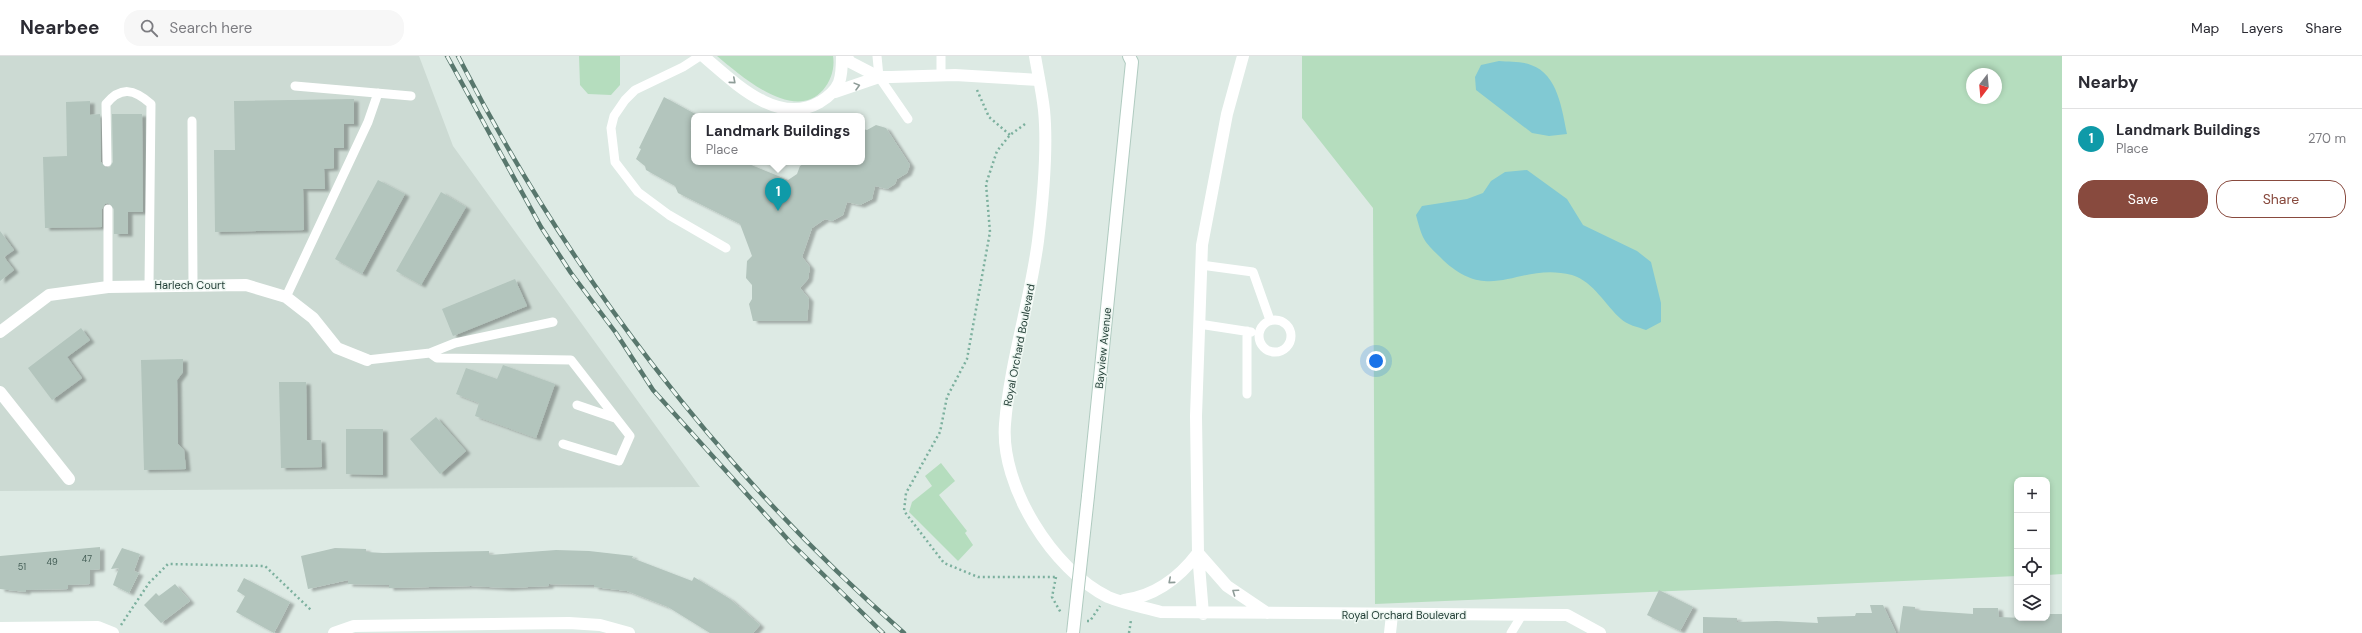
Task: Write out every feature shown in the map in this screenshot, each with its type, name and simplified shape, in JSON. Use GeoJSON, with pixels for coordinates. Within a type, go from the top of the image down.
{"type":"FeatureCollection","features":[{"type":"Feature","properties":{"kind":"street"},"geometry":{"type":"LineString","coordinates":[[703,56],[744,91],[768,104],[805,110],[835,92],[879,77],[941,74],[1039,80]]}},
{"type":"Feature","properties":{"kind":"street"},"geometry":{"type":"LineString","coordinates":[[835,92],[842,76],[842,56]]}},
{"type":"Feature","properties":{"kind":"street"},"geometry":{"type":"LineString","coordinates":[[846,56],[850,62],[879,77]]}},
{"type":"Feature","properties":{"kind":"street","name":"Royal Orchard Boulevard"},"geometry":{"type":"LineString","coordinates":[[1035,56],[1044,111],[1044,188],[1038,242],[1011,374],[1005,425],[1009,469],[1032,522],[1067,568],[1107,596],[1118,601],[1161,612],[1203,614],[1567,615],[1600,633]]}},
{"type":"Feature","properties":{"kind":"street"},"geometry":{"type":"LineString","coordinates":[[1203,614],[1198,553],[1196,416],[1202,245],[1213,180],[1227,114],[1243,56]]}},
{"type":"Feature","properties":{"kind":"street","name":"Bayview Avenue"},"geometry":{"type":"LineString","coordinates":[[1073,633],[1132,58]]}},
{"type":"Feature","properties":{"kind":"street","name":"Harlech Court"},"geometry":{"type":"LineString","coordinates":[[0,332],[49,295],[108,287],[149,285],[246,285],[286,297],[312,318],[336,348],[367,360]]}},
{"type":"Feature","properties":{"kind":"street"},"geometry":{"type":"LineString","coordinates":[[0,392],[69,479]]}},
{"type":"Feature","properties":{"kind":"street"},"geometry":{"type":"LineString","coordinates":[[1118,601],[1135,599],[1163,588],[1185,569],[1198,553]]}},
{"type":"Feature","properties":{"kind":"street"},"geometry":{"type":"LineString","coordinates":[[1198,553],[1227,586],[1267,614]]}},
{"type":"Feature","properties":{"kind":"street"},"geometry":{"type":"LineString","coordinates":[[1390,633],[1392,615]]}},
{"type":"Feature","properties":{"kind":"street"},"geometry":{"type":"LineString","coordinates":[[334,633],[354,626],[569,623],[629,633]]}},
{"type":"Feature","properties":{"kind":"street"},"geometry":{"type":"LineString","coordinates":[[0,628],[98,627],[117,630]]}},
{"type":"Feature","properties":{"kind":"lane"},"geometry":{"type":"LineString","coordinates":[[700,56],[683,67],[635,90],[625,100],[614,116],[611,128],[615,162],[638,192],[669,214],[726,248]]}},
{"type":"Feature","properties":{"kind":"lane"},"geometry":{"type":"LineString","coordinates":[[877,56],[879,77],[908,119]]}},
{"type":"Feature","properties":{"kind":"lane"},"geometry":{"type":"LineString","coordinates":[[941,56],[941,74]]}},
{"type":"Feature","properties":{"kind":"lane"},"geometry":{"type":"LineString","coordinates":[[295,86],[411,96]]}},
{"type":"Feature","properties":{"kind":"lane"},"geometry":{"type":"LineString","coordinates":[[107,162],[106,104],[114,94],[129,91],[141,96],[151,104],[149,285]]}},
{"type":"Feature","properties":{"kind":"lane"},"geometry":{"type":"LineString","coordinates":[[286,297],[368,122],[378,93]]}},
{"type":"Feature","properties":{"kind":"lane"},"geometry":{"type":"LineString","coordinates":[[192,121],[193,285]]}},
{"type":"Feature","properties":{"kind":"lane"},"geometry":{"type":"LineString","coordinates":[[108,209],[108,287]]}},
{"type":"Feature","properties":{"kind":"lane"},"geometry":{"type":"LineString","coordinates":[[1201,265],[1253,272],[1270,320]]}},
{"type":"Feature","properties":{"kind":"lane"},"geometry":{"type":"LineString","coordinates":[[1270,320],[1281,320],[1289,327],[1291,338],[1286,348],[1276,352],[1265,349],[1259,340],[1259,333],[1262,326],[1270,320]]}},
{"type":"Feature","properties":{"kind":"lane"},"geometry":{"type":"LineString","coordinates":[[367,360],[430,353],[455,343],[553,322]]}},
{"type":"Feature","properties":{"kind":"lane"},"geometry":{"type":"LineString","coordinates":[[1199,324],[1259,333]]}},
{"type":"Feature","properties":{"kind":"lane"},"geometry":{"type":"LineString","coordinates":[[1247,331],[1247,394]]}},
{"type":"Feature","properties":{"kind":"lane"},"geometry":{"type":"LineString","coordinates":[[430,353],[437,358],[571,360],[630,436],[619,461],[563,444]]}},
{"type":"Feature","properties":{"kind":"lane"},"geometry":{"type":"LineString","coordinates":[[577,405],[615,418]]}},
{"type":"Feature","properties":{"kind":"lane"},"geometry":{"type":"LineString","coordinates":[[1511,633],[1522,615]]}},
{"type":"Feature","properties":{"kind":"path"},"geometry":{"type":"LineString","coordinates":[[976,89],[989,117],[1010,135]]}},
{"type":"Feature","properties":{"kind":"path"},"geometry":{"type":"LineString","coordinates":[[1024,124],[1010,135],[997,151],[986,184],[990,232],[967,360],[946,397],[940,432],[906,493],[904,511],[944,563],[978,577],[1055,577],[1067,568]]}},
{"type":"Feature","properties":{"kind":"path"},"geometry":{"type":"LineString","coordinates":[[117,630],[149,583],[168,564],[265,566],[312,611]]}},
{"type":"Feature","properties":{"kind":"path"},"geometry":{"type":"LineString","coordinates":[[1055,577],[1052,597],[1063,616]]}},
{"type":"Feature","properties":{"kind":"path"},"geometry":{"type":"LineString","coordinates":[[1129,633],[1130,620]]}},
{"type":"Feature","properties":{"kind":"shaded area"},"geometry":{"type":"Polygon","coordinates":[[[0,56],[419,56],[453,146],[700,487],[0,491],[0,56]]]}},
{"type":"Feature","properties":{"kind":"green space"},"geometry":{"type":"Polygon","coordinates":[[[579,56],[620,56],[620,85],[611,95],[588,94],[580,85],[579,56]]]}},
{"type":"Feature","properties":{"kind":"green space"},"geometry":{"type":"Polygon","coordinates":[[[717,56],[833,56],[833,70],[823,90],[811,99],[798,101],[783,99],[768,93],[753,84],[717,56]]]}},
{"type":"Feature","properties":{"kind":"green space"},"geometry":{"type":"Polygon","coordinates":[[[1302,56],[2062,56],[2062,574],[2050,575],[2050,477],[2014,477],[2014,576],[1375,604],[1373,208],[1302,118],[1302,56]]]}},
{"type":"Feature","properties":{"kind":"green space"},"geometry":{"type":"Polygon","coordinates":[[[941,463],[955,481],[939,495],[967,531],[965,533],[973,545],[958,561],[909,512],[912,502],[932,486],[925,476],[941,463]]]}},
{"type":"Feature","properties":{"kind":"water"},"geometry":{"type":"Polygon","coordinates":[[[1499,61],[1520,62],[1531,65],[1547,76],[1553,84],[1561,104],[1567,134],[1549,136],[1532,133],[1476,90],[1475,77],[1481,65],[1499,61]]]}},
{"type":"Feature","properties":{"kind":"water"},"geometry":{"type":"Polygon","coordinates":[[[1527,170],[1567,199],[1583,225],[1637,251],[1651,262],[1661,303],[1661,322],[1646,330],[1626,323],[1593,288],[1580,278],[1572,275],[1553,272],[1536,273],[1506,280],[1476,280],[1460,273],[1443,260],[1425,240],[1420,231],[1416,215],[1422,206],[1467,199],[1483,193],[1491,181],[1505,172],[1527,170]]]}},
{"type":"Feature","properties":{"kind":"building"},"geometry":{"type":"Polygon","coordinates":[[[664,97],[693,113],[691,113],[690,130],[691,165],[751,165],[788,180],[797,174],[802,165],[865,165],[865,130],[876,125],[886,128],[910,165],[907,173],[897,179],[895,184],[887,189],[875,186],[872,199],[860,205],[847,202],[843,215],[832,221],[825,219],[812,228],[802,257],[810,267],[808,279],[800,288],[809,299],[807,321],[753,321],[749,304],[752,299],[752,285],[746,278],[747,261],[752,256],[740,224],[678,193],[675,186],[646,170],[645,166],[636,159],[641,149],[639,148],[664,97]]]}},
{"type":"Feature","properties":{"kind":"building"},"geometry":{"type":"Polygon","coordinates":[[[354,99],[354,124],[344,124],[344,148],[334,148],[334,168],[324,169],[325,189],[303,189],[304,230],[215,232],[214,150],[235,150],[234,101],[354,99]]]}},
{"type":"Feature","properties":{"kind":"building"},"geometry":{"type":"Polygon","coordinates":[[[90,101],[90,115],[100,114],[101,162],[107,168],[110,167],[113,162],[112,114],[142,114],[143,212],[128,212],[128,234],[114,234],[114,209],[108,203],[105,204],[102,209],[102,227],[45,228],[43,157],[67,156],[66,102],[90,101]]]}},
{"type":"Feature","properties":{"kind":"building"},"geometry":{"type":"Polygon","coordinates":[[[378,180],[405,194],[362,274],[335,259],[378,180]]]}},
{"type":"Feature","properties":{"kind":"building"},"geometry":{"type":"Polygon","coordinates":[[[441,192],[466,207],[421,285],[396,271],[441,192]]]}},
{"type":"Feature","properties":{"kind":"building"},"geometry":{"type":"Polygon","coordinates":[[[0,231],[14,250],[4,257],[14,270],[0,281],[0,231]]]}},
{"type":"Feature","properties":{"kind":"building"},"geometry":{"type":"Polygon","coordinates":[[[515,279],[527,306],[453,336],[442,309],[515,279]]]}},
{"type":"Feature","properties":{"kind":"building"},"geometry":{"type":"Polygon","coordinates":[[[81,328],[90,340],[67,357],[82,378],[52,400],[28,368],[81,328]]]}},
{"type":"Feature","properties":{"kind":"building"},"geometry":{"type":"Polygon","coordinates":[[[183,359],[183,372],[177,380],[178,444],[184,450],[186,469],[144,470],[141,360],[183,359]]]}},
{"type":"Feature","properties":{"kind":"building"},"geometry":{"type":"Polygon","coordinates":[[[503,365],[555,384],[536,438],[475,416],[479,403],[456,394],[466,368],[497,379],[503,365]]]}},
{"type":"Feature","properties":{"kind":"building"},"geometry":{"type":"Polygon","coordinates":[[[279,382],[306,382],[307,440],[321,440],[322,467],[281,468],[279,382]]]}},
{"type":"Feature","properties":{"kind":"building"},"geometry":{"type":"Polygon","coordinates":[[[436,417],[466,451],[440,474],[410,439],[436,417]]]}},
{"type":"Feature","properties":{"kind":"building"},"geometry":{"type":"Polygon","coordinates":[[[346,429],[383,429],[383,475],[346,474],[346,429]]]}},
{"type":"Feature","properties":{"kind":"building"},"geometry":{"type":"Polygon","coordinates":[[[100,547],[100,569],[90,570],[90,584],[68,585],[68,589],[26,590],[26,592],[0,589],[0,556],[100,547]]]}},
{"type":"Feature","properties":{"kind":"building"},"geometry":{"type":"Polygon","coordinates":[[[122,548],[140,554],[134,571],[139,573],[129,593],[113,585],[119,568],[111,569],[122,548]]]}},
{"type":"Feature","properties":{"kind":"building"},"geometry":{"type":"Polygon","coordinates":[[[335,548],[366,549],[366,552],[383,553],[489,551],[489,555],[556,550],[589,551],[633,556],[632,558],[692,581],[694,577],[730,599],[760,625],[753,633],[710,633],[668,607],[627,591],[594,587],[594,585],[549,584],[549,586],[508,588],[471,586],[389,588],[389,585],[348,584],[348,580],[308,589],[301,556],[335,548]]]}},
{"type":"Feature","properties":{"kind":"building"},"geometry":{"type":"Polygon","coordinates":[[[244,578],[290,602],[274,633],[236,612],[245,596],[237,591],[244,578]]]}},
{"type":"Feature","properties":{"kind":"building"},"geometry":{"type":"Polygon","coordinates":[[[175,584],[190,601],[161,623],[144,605],[156,593],[159,596],[175,584]]]}},
{"type":"Feature","properties":{"kind":"building"},"geometry":{"type":"Polygon","coordinates":[[[1659,590],[1693,607],[1680,631],[1647,615],[1659,590]]]}},
{"type":"Feature","properties":{"kind":"building"},"geometry":{"type":"Polygon","coordinates":[[[1870,605],[1883,605],[1896,633],[1703,633],[1703,617],[1737,618],[1737,622],[1777,621],[1818,623],[1817,617],[1855,616],[1856,613],[1872,613],[1870,605]]]}},
{"type":"Feature","properties":{"kind":"building"},"geometry":{"type":"Polygon","coordinates":[[[1903,606],[1915,607],[1915,610],[1973,614],[1973,608],[1998,608],[1999,617],[2014,618],[2014,621],[2050,621],[2050,614],[2062,614],[2062,633],[1899,633],[1903,606]]]}},
{"type":"Feature","properties":{"kind":"railway"},"geometry":{"type":"LineString","coordinates":[[447,56],[541,227],[571,273],[616,333],[653,390],[791,543],[883,633]]}},
{"type":"Feature","properties":{"kind":"railway"},"geometry":{"type":"LineString","coordinates":[[458,56],[501,137],[549,215],[599,292],[654,366],[711,437],[772,506],[837,571],[904,633]]}},
{"type":"Feature","properties":{"kind":"place","name":"Landmark Buildings"},"geometry":{"type":"Point","coordinates":[778,211]}}]}
